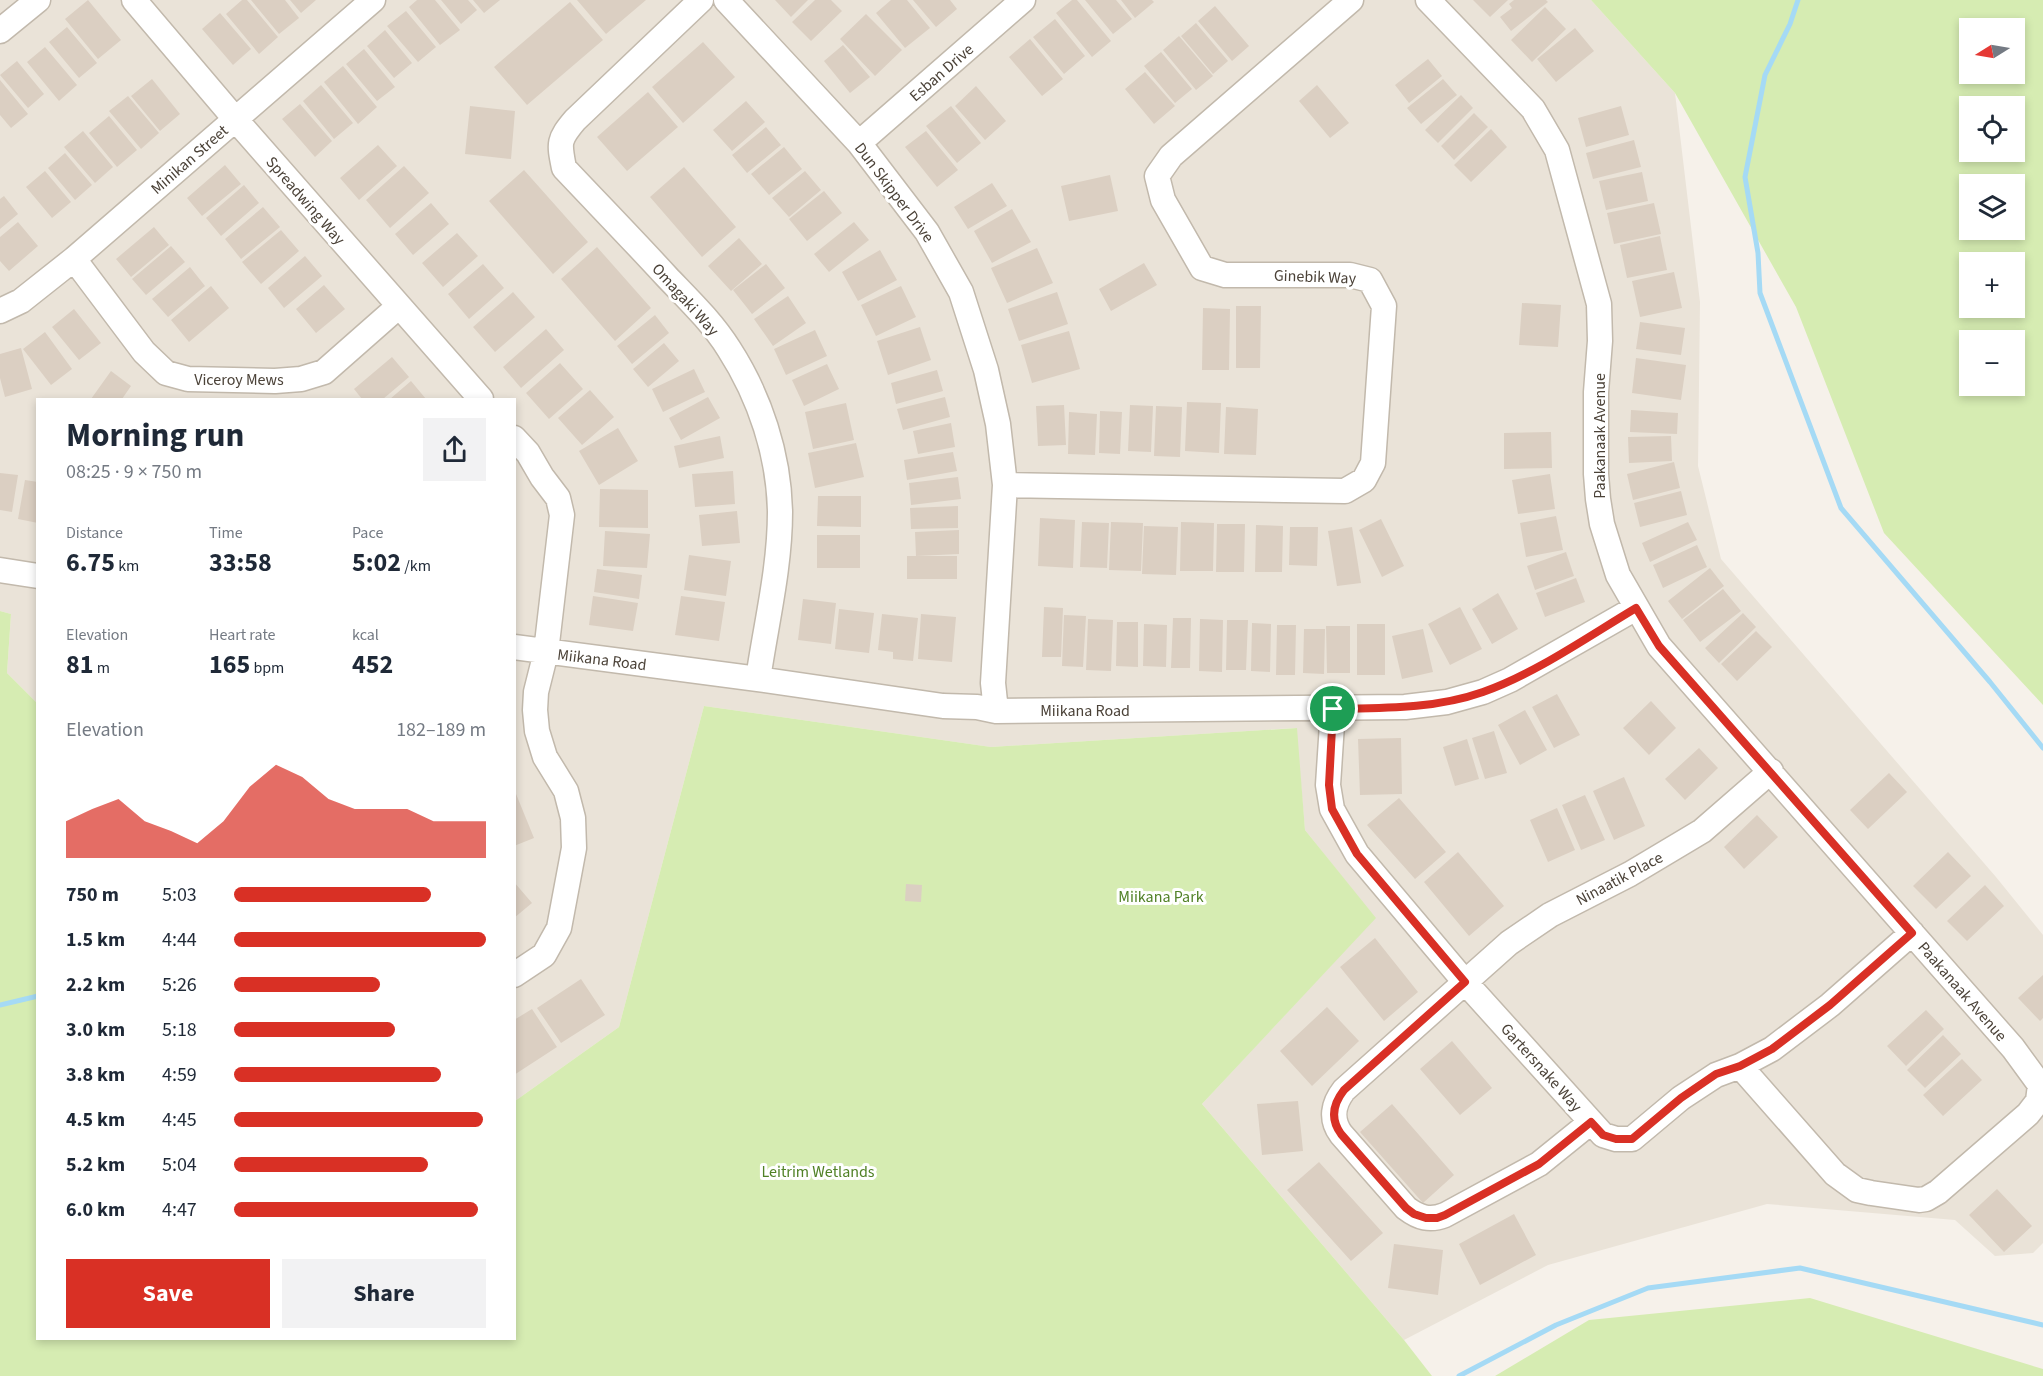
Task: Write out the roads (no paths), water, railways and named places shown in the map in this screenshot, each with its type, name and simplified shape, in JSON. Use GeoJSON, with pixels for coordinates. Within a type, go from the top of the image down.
{"type":"FeatureCollection","features":[{"type":"Feature","properties":{"kind":"street"},"geometry":{"type":"LineString","coordinates":[[0,32],[38,0]]}},
{"type":"Feature","properties":{"kind":"street","name":"Spreadwing Way"},"geometry":{"type":"LineString","coordinates":[[134,0],[480,398]]}},
{"type":"Feature","properties":{"kind":"street","name":"Minikan Street"},"geometry":{"type":"LineString","coordinates":[[0,310],[21,301],[74,259],[373,0]]}},
{"type":"Feature","properties":{"kind":"street","name":"Omagaki Way"},"geometry":{"type":"LineString","coordinates":[[701,0],[574,120],[560,142],[560,150],[564,168],[703,315],[729,348],[753,392],[768,432],[780,513],[776,566],[758,679]]}},
{"type":"Feature","properties":{"kind":"street","name":"Dun Skipper Drive"},"geometry":{"type":"LineString","coordinates":[[726,0],[859,143],[927,232],[960,292],[986,370],[998,424],[1005,485],[993,683],[996,711]]}},
{"type":"Feature","properties":{"kind":"street","name":"Esban Drive"},"geometry":{"type":"LineString","coordinates":[[859,143],[1023,0]]}},
{"type":"Feature","properties":{"kind":"street","name":"Ginebik Way"},"geometry":{"type":"LineString","coordinates":[[1005,485],[1345,491],[1364,480],[1373,463],[1384,306],[1370,280],[1350,275],[1225,274],[1202,268],[1163,200],[1157,176],[1171,156],[1351,0]]}},
{"type":"Feature","properties":{"kind":"street","name":"Paakanaak Avenue"},"geometry":{"type":"LineString","coordinates":[[1428,0],[1533,109],[1557,150],[1599,304],[1600,341],[1596,392],[1598,499],[1602,524],[1618,575],[1636,608],[1659,646],[2013,1048],[2040,1085],[2038,1101],[2028,1114],[1938,1192],[1919,1200],[1857,1190],[1834,1174],[1740,1066]]}},
{"type":"Feature","properties":{"kind":"street","name":"Viceroy Mews"},"geometry":{"type":"LineString","coordinates":[[74,259],[144,352],[166,373],[188,379],[301,379],[324,372],[399,306]]}},
{"type":"Feature","properties":{"kind":"street"},"geometry":{"type":"LineString","coordinates":[[516,440],[528,453],[558,498],[562,515],[546,652],[536,692],[535,710],[537,731],[545,757],[566,791],[573,818],[574,849],[559,928],[544,955],[516,974]]}},
{"type":"Feature","properties":{"kind":"street"},"geometry":{"type":"LineString","coordinates":[[0,570],[36,576]]}},
{"type":"Feature","properties":{"kind":"street","name":"Miikana Road"},"geometry":{"type":"LineString","coordinates":[[516,647],[943,706],[977,707],[996,711],[1405,707],[1447,702],[1483,692],[1539,665],[1636,608]]}},
{"type":"Feature","properties":{"kind":"street","name":"Gartersnake Way"},"geometry":{"type":"LineString","coordinates":[[1333,709],[1329,785],[1332,809],[1357,854],[1465,982],[1603,1135],[1616,1139],[1632,1139],[1681,1098],[1716,1074],[1740,1066],[1772,1049],[1830,1005],[1912,933]]}},
{"type":"Feature","properties":{"kind":"street","name":"Ninaatik Place"},"geometry":{"type":"LineString","coordinates":[[1591,1122],[1539,1164],[1437,1218],[1420,1217],[1406,1208],[1337,1128],[1334,1119],[1335,1104],[1344,1090],[1509,943],[1551,915],[1630,874],[1702,831],[1771,771]]}},
{"type":"Feature","properties":{"kind":"waterway"},"geometry":{"type":"LineString","coordinates":[[1798,0],[1790,24],[1765,75],[1745,177],[1758,253],[1760,293],[1841,508],[1990,682],[2043,748]]}},
{"type":"Feature","properties":{"kind":"waterway"},"geometry":{"type":"LineString","coordinates":[[0,1005],[36,996]]}},
{"type":"Feature","properties":{"kind":"waterway"},"geometry":{"type":"LineString","coordinates":[[1459,1376],[1556,1325],[1648,1288],[1800,1268],[2043,1325]]}},
{"type":"Feature","properties":{"kind":"park label","name":"Miikana Park"},"geometry":{"type":"Point","coordinates":[1161,896]}},
{"type":"Feature","properties":{"kind":"park label","name":"Leitrim Wetlands"},"geometry":{"type":"Point","coordinates":[818,1171]}}]}
